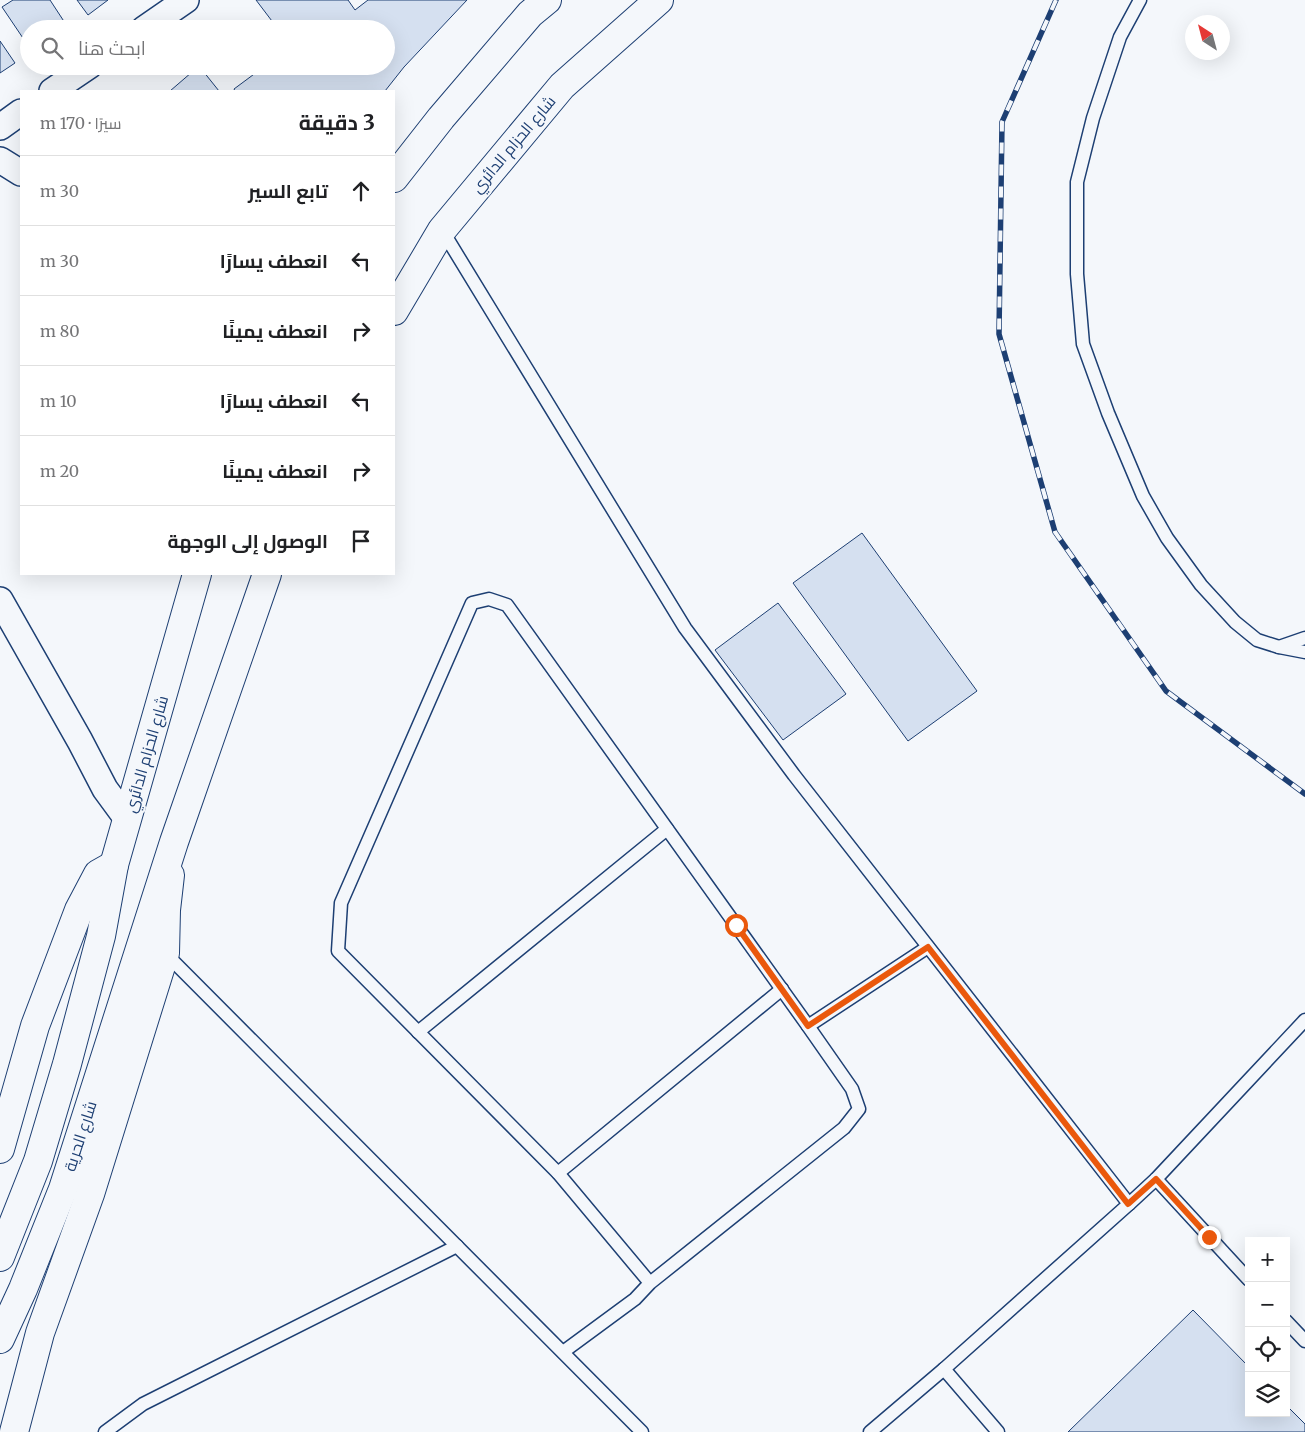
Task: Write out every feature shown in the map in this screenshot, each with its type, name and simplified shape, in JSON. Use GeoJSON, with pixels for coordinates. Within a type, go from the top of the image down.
{"type":"FeatureCollection","features":[{"type":"Feature","properties":{"kind":"main road"},"geometry":{"type":"LineString","coordinates":[[395,177],[440,118],[530,14],[547,0]]}},
{"type":"Feature","properties":{"kind":"main road","name":"شارع الحزام الدائري"},"geometry":{"type":"LineString","coordinates":[[395,308],[442,230],[562,86],[659,0]]}},
{"type":"Feature","properties":{"kind":"main road","name":"شارع الحزام الدائري"},"geometry":{"type":"LineString","coordinates":[[101,936],[114,865],[197,575]]}},
{"type":"Feature","properties":{"kind":"main road"},"geometry":{"type":"LineString","coordinates":[[0,1423],[40,1333],[90,1194],[165,953],[166,910],[174,842],[267,575]]}},
{"type":"Feature","properties":{"kind":"main road","name":"شارع الحرية"},"geometry":{"type":"LineString","coordinates":[[0,1339],[23,1289],[63,1189],[174,842]]}},
{"type":"Feature","properties":{"kind":"main road"},"geometry":{"type":"LineString","coordinates":[[0,1149],[35,1026],[78,910],[98,874],[114,865]]}},
{"type":"Feature","properties":{"kind":"main road","name":"شارع الحرية"},"geometry":{"type":"LineString","coordinates":[[0,1258],[38,1161],[67,1064],[101,936]]}},
{"type":"Feature","properties":{"kind":"main road"},"geometry":{"type":"LineString","coordinates":[[14,1432],[40,1333]]}},
{"type":"Feature","properties":{"kind":"street"},"geometry":{"type":"LineString","coordinates":[[157,20],[186,0]]}},
{"type":"Feature","properties":{"kind":"street"},"geometry":{"type":"LineString","coordinates":[[53,90],[75,75]]}},
{"type":"Feature","properties":{"kind":"street"},"geometry":{"type":"LineString","coordinates":[[0,127],[20,113]]}},
{"type":"Feature","properties":{"kind":"street"},"geometry":{"type":"LineString","coordinates":[[0,160],[20,172]]}},
{"type":"Feature","properties":{"kind":"street"},"geometry":{"type":"LineString","coordinates":[[0,600],[105,789],[127,819]]}},
{"type":"Feature","properties":{"kind":"lane"},"geometry":{"type":"LineString","coordinates":[[1140,0],[1120,36],[1092,118],[1077,182],[1077,274],[1083,344],[1108,413],[1143,496],[1166,538],[1201,585],[1235,622],[1257,640],[1305,652]]}},
{"type":"Feature","properties":{"kind":"lane"},"geometry":{"type":"LineString","coordinates":[[442,230],[685,628],[794,775],[1128,1204]]}},
{"type":"Feature","properties":{"kind":"lane"},"geometry":{"type":"LineString","coordinates":[[563,1352],[635,1299],[650,1283],[844,1128],[859,1109],[852,1089],[808,1026],[506,605],[489,598],[472,602],[341,903],[338,951],[558,1173],[650,1283]]}},
{"type":"Feature","properties":{"kind":"lane"},"geometry":{"type":"LineString","coordinates":[[1279,647],[1305,638]]}},
{"type":"Feature","properties":{"kind":"lane"},"geometry":{"type":"LineString","coordinates":[[418,1032],[667,829]]}},
{"type":"Feature","properties":{"kind":"lane"},"geometry":{"type":"LineString","coordinates":[[808,1026],[928,947]]}},
{"type":"Feature","properties":{"kind":"lane"},"geometry":{"type":"LineString","coordinates":[[165,953],[642,1432]]}},
{"type":"Feature","properties":{"kind":"lane"},"geometry":{"type":"LineString","coordinates":[[558,1173],[782,989]]}},
{"type":"Feature","properties":{"kind":"lane"},"geometry":{"type":"LineString","coordinates":[[870,1432],[944,1369],[1156,1179],[1305,1020]]}},
{"type":"Feature","properties":{"kind":"lane"},"geometry":{"type":"LineString","coordinates":[[1156,1179],[1245,1276]]}},
{"type":"Feature","properties":{"kind":"lane"},"geometry":{"type":"LineString","coordinates":[[105,1432],[143,1404],[457,1246]]}},
{"type":"Feature","properties":{"kind":"lane"},"geometry":{"type":"LineString","coordinates":[[1290,1324],[1305,1341]]}},
{"type":"Feature","properties":{"kind":"lane"},"geometry":{"type":"LineString","coordinates":[[944,1369],[998,1432]]}},
{"type":"Feature","properties":{"kind":"building"},"geometry":{"type":"Polygon","coordinates":[[[13,0],[50,0],[63,20],[20,20],[20,34],[2,7],[13,0]]]}},
{"type":"Feature","properties":{"kind":"building"},"geometry":{"type":"Polygon","coordinates":[[[77,0],[108,0],[88,15],[77,0]]]}},
{"type":"Feature","properties":{"kind":"building"},"geometry":{"type":"Polygon","coordinates":[[[256,0],[348,0],[355,10],[368,0],[467,0],[404,67],[386,90],[234,90],[253,75],[395,75],[395,20],[271,20],[256,0]]]}},
{"type":"Feature","properties":{"kind":"building"},"geometry":{"type":"Polygon","coordinates":[[[0,41],[15,63],[0,73],[0,41]]]}},
{"type":"Feature","properties":{"kind":"building"},"geometry":{"type":"Polygon","coordinates":[[[189,75],[206,75],[218,90],[171,90],[189,75]]]}},
{"type":"Feature","properties":{"kind":"building"},"geometry":{"type":"Polygon","coordinates":[[[862,533],[977,691],[908,741],[793,583],[862,533]]]}},
{"type":"Feature","properties":{"kind":"building"},"geometry":{"type":"Polygon","coordinates":[[[778,603],[846,694],[783,740],[715,650],[778,603]]]}},
{"type":"Feature","properties":{"kind":"building"},"geometry":{"type":"Polygon","coordinates":[[[1193,1310],[1245,1363],[1245,1417],[1290,1417],[1290,1409],[1305,1424],[1305,1432],[1068,1432],[1193,1310]]]}},
{"type":"Feature","properties":{"kind":"railway"},"geometry":{"type":"LineString","coordinates":[[1056,0],[1002,122],[999,334],[1055,532],[1166,691],[1305,794]]}},
{"type":"Feature","properties":{"kind":"route"},"geometry":{"type":"LineString","coordinates":[[736,925],[808,1026],[928,947],[1128,1204],[1156,1179],[1209,1237]]}}]}
